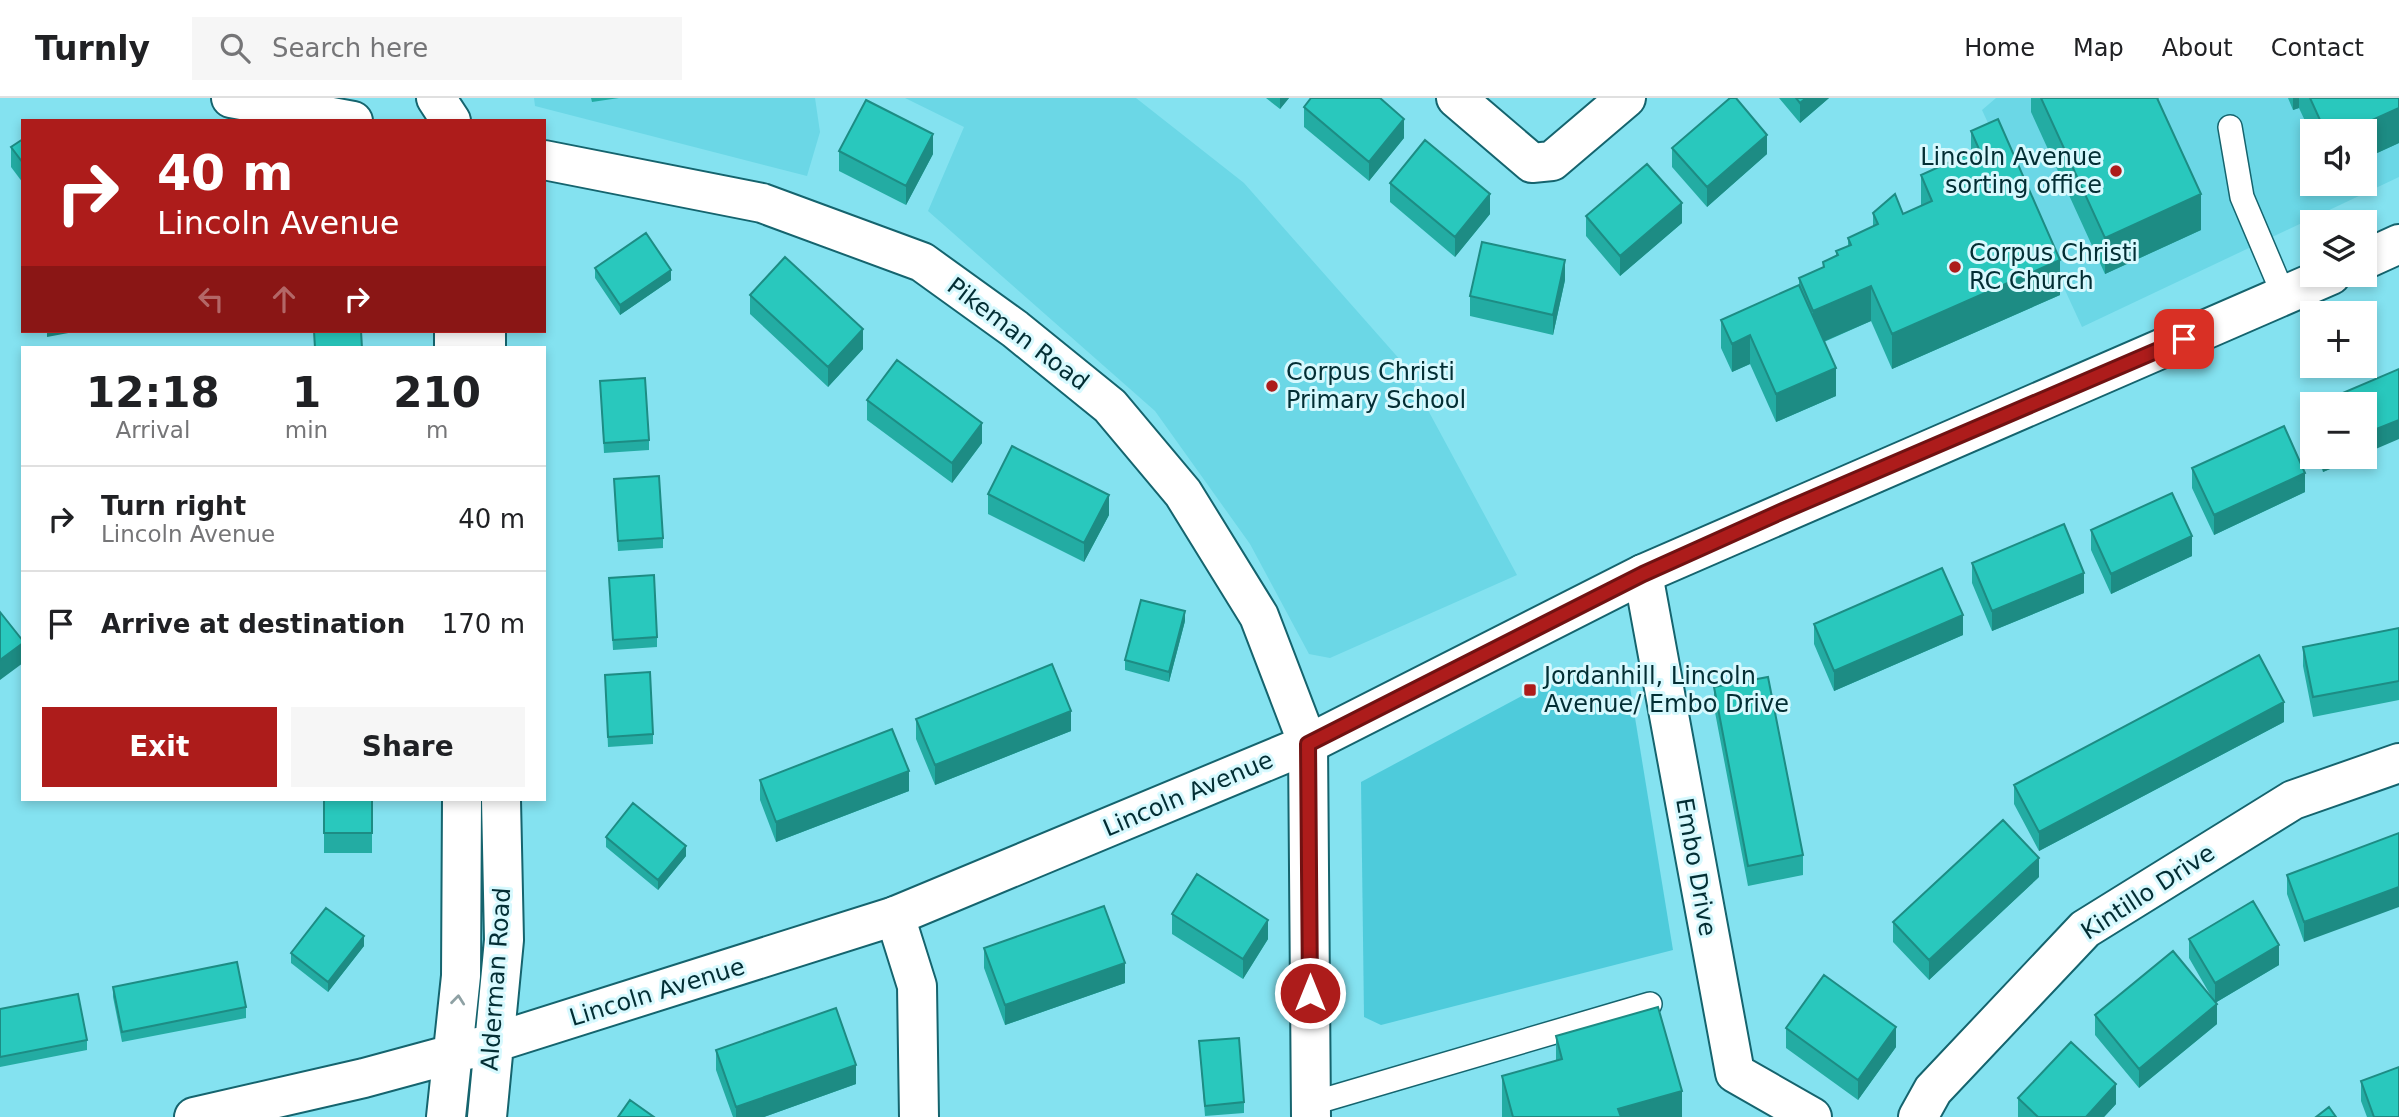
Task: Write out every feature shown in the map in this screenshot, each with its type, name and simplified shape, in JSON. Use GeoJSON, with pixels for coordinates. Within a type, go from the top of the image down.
{"type":"FeatureCollection","features":[{"type":"Feature","properties":{"kind":"street"},"geometry":{"type":"LineString","coordinates":[[231,98],[342,119]]}},
{"type":"Feature","properties":{"kind":"street"},"geometry":{"type":"LineString","coordinates":[[436,98],[450,119]]}},
{"type":"Feature","properties":{"kind":"street"},"geometry":{"type":"LineString","coordinates":[[467,119],[470,98]]}},
{"type":"Feature","properties":{"kind":"street"},"geometry":{"type":"LineString","coordinates":[[1456,98],[1532,163],[1552,161],[1626,98]]}},
{"type":"Feature","properties":{"kind":"street","name":"Pikeman Road"},"geometry":{"type":"LineString","coordinates":[[546,160],[762,202],[922,262],[1015,329],[1110,406],[1184,493],[1259,616],[1308,744]]}},
{"type":"Feature","properties":{"kind":"street"},"geometry":{"type":"LineString","coordinates":[[2377,254],[2399,244]]}},
{"type":"Feature","properties":{"kind":"street","name":"Lincoln Avenue"},"geometry":{"type":"LineString","coordinates":[[194,1117],[364,1078],[493,1043],[895,916],[1308,744],[1643,574],[2304,287]]}},
{"type":"Feature","properties":{"kind":"street","name":"Embo Drive"},"geometry":{"type":"LineString","coordinates":[[1643,574],[1735,1073],[1812,1117]]}},
{"type":"Feature","properties":{"kind":"street"},"geometry":{"type":"LineString","coordinates":[[1308,744],[1311,1111]]}},
{"type":"Feature","properties":{"kind":"street","name":"Kintillo Drive"},"geometry":{"type":"LineString","coordinates":[[1918,1117],[1933,1090],[2085,929],[2293,800],[2399,763]]}},
{"type":"Feature","properties":{"kind":"street","name":"Alderman Road"},"geometry":{"type":"LineString","coordinates":[[446,1117],[461,976],[462,801]]}},
{"type":"Feature","properties":{"kind":"street","name":"Alderman Road"},"geometry":{"type":"LineString","coordinates":[[486,1117],[504,940],[501,801]]}},
{"type":"Feature","properties":{"kind":"street"},"geometry":{"type":"LineString","coordinates":[[895,916],[916,986],[919,1117]]}},
{"type":"Feature","properties":{"kind":"lane"},"geometry":{"type":"LineString","coordinates":[[2230,127],[2242,197],[2284,296]]}},
{"type":"Feature","properties":{"kind":"lane"},"geometry":{"type":"LineString","coordinates":[[1311,1111],[1650,1004]]}},
{"type":"Feature","properties":{"kind":"shaded area"},"geometry":{"type":"Polygon","coordinates":[[[534,98],[815,98],[820,132],[807,176],[535,106],[534,98]]]}},
{"type":"Feature","properties":{"kind":"shaded area","name":"Corpus Christi Primary School"},"geometry":{"type":"Polygon","coordinates":[[[905,98],[1136,98],[1244,183],[1402,362],[1517,575],[1330,658],[1309,654],[1250,544],[1155,411],[928,211],[964,127],[905,98]]]}},
{"type":"Feature","properties":{"kind":"shaded area"},"geometry":{"type":"Polygon","coordinates":[[[1996,98],[2399,98],[2399,177],[2377,187],[2377,119],[2300,119],[2300,196],[2359,196],[2329,210],[2300,210],[2300,224],[2082,327],[1982,110],[1996,98]]]}},
{"type":"Feature","properties":{"kind":"shaded area"},"geometry":{"type":"Polygon","coordinates":[[[1576,667],[1630,687],[1673,950],[1381,1025],[1364,1017],[1361,782],[1576,667]]]}},
{"type":"Feature","properties":{"kind":"building"},"geometry":{"type":"Polygon","coordinates":[[[1311,98],[1380,98],[1404,119],[1369,162],[1304,107],[1311,98]]]}},
{"type":"Feature","properties":{"kind":"building"},"geometry":{"type":"Polygon","coordinates":[[[1730,98],[1736,98],[1767,135],[1707,187],[1672,148],[1730,98]]]}},
{"type":"Feature","properties":{"kind":"building","name":"Lincoln Avenue sorting office"},"geometry":{"type":"Polygon","coordinates":[[[2041,98],[2157,98],[2201,194],[2105,238],[2041,98]]]}},
{"type":"Feature","properties":{"kind":"building"},"geometry":{"type":"Polygon","coordinates":[[[2310,98],[2399,98],[2399,108],[2375,119],[2320,119],[2310,98]]]}},
{"type":"Feature","properties":{"kind":"building"},"geometry":{"type":"Polygon","coordinates":[[[866,100],[933,134],[906,186],[839,151],[866,100]]]}},
{"type":"Feature","properties":{"kind":"building","name":"Corpus Christi RC Church"},"geometry":{"type":"Polygon","coordinates":[[[1998,119],[2060,260],[1892,334],[1871,286],[1813,311],[1799,278],[1824,267],[1823,262],[1838,255],[1836,251],[1851,245],[1848,238],[1878,224],[1873,213],[1895,194],[1903,214],[1932,201],[1921,175],[1979,149],[1971,131],[1998,119]]]}},
{"type":"Feature","properties":{"kind":"building"},"geometry":{"type":"Polygon","coordinates":[[[21,140],[21,160],[11,147],[21,140]]]}},
{"type":"Feature","properties":{"kind":"building"},"geometry":{"type":"Polygon","coordinates":[[[1425,140],[1490,194],[1455,237],[1390,183],[1425,140]]]}},
{"type":"Feature","properties":{"kind":"building"},"geometry":{"type":"Polygon","coordinates":[[[1647,164],[1682,203],[1620,256],[1586,216],[1647,164]]]}},
{"type":"Feature","properties":{"kind":"building"},"geometry":{"type":"Polygon","coordinates":[[[646,233],[671,270],[620,305],[595,268],[646,233]]]}},
{"type":"Feature","properties":{"kind":"building"},"geometry":{"type":"Polygon","coordinates":[[[1482,242],[1565,260],[1553,315],[1470,296],[1482,242]]]}},
{"type":"Feature","properties":{"kind":"building"},"geometry":{"type":"Polygon","coordinates":[[[785,257],[863,329],[828,367],[750,295],[785,257]]]}},
{"type":"Feature","properties":{"kind":"building"},"geometry":{"type":"Polygon","coordinates":[[[1799,285],[1836,368],[1776,394],[1750,335],[1732,344],[1721,320],[1799,285]]]}},
{"type":"Feature","properties":{"kind":"building"},"geometry":{"type":"Polygon","coordinates":[[[314,333],[361,333],[362,346],[315,346],[314,333]]]}},
{"type":"Feature","properties":{"kind":"building"},"geometry":{"type":"Polygon","coordinates":[[[897,360],[982,423],[952,463],[867,400],[897,360]]]}},
{"type":"Feature","properties":{"kind":"building"},"geometry":{"type":"Polygon","coordinates":[[[2399,369],[2399,420],[2377,429],[2377,392],[2345,392],[2399,369]]]}},
{"type":"Feature","properties":{"kind":"building"},"geometry":{"type":"Polygon","coordinates":[[[645,378],[649,440],[604,443],[600,381],[645,378]]]}},
{"type":"Feature","properties":{"kind":"building"},"geometry":{"type":"Polygon","coordinates":[[[2284,426],[2300,462],[2300,469],[2305,473],[2214,515],[2192,468],[2284,426]]]}},
{"type":"Feature","properties":{"kind":"building"},"geometry":{"type":"Polygon","coordinates":[[[1012,446],[1109,495],[1084,543],[988,494],[1012,446]]]}},
{"type":"Feature","properties":{"kind":"building"},"geometry":{"type":"Polygon","coordinates":[[[659,476],[663,538],[618,541],[614,479],[659,476]]]}},
{"type":"Feature","properties":{"kind":"building"},"geometry":{"type":"Polygon","coordinates":[[[2172,493],[2192,536],[2111,574],[2091,530],[2172,493]]]}},
{"type":"Feature","properties":{"kind":"building"},"geometry":{"type":"Polygon","coordinates":[[[2064,524],[2084,573],[1992,611],[1972,563],[2064,524]]]}},
{"type":"Feature","properties":{"kind":"building"},"geometry":{"type":"Polygon","coordinates":[[[1942,568],[1963,615],[1834,671],[1814,624],[1942,568]]]}},
{"type":"Feature","properties":{"kind":"building"},"geometry":{"type":"Polygon","coordinates":[[[654,575],[657,637],[613,640],[609,578],[654,575]]]}},
{"type":"Feature","properties":{"kind":"building"},"geometry":{"type":"Polygon","coordinates":[[[1141,600],[1185,611],[1169,672],[1125,660],[1141,600]]]}},
{"type":"Feature","properties":{"kind":"building"},"geometry":{"type":"Polygon","coordinates":[[[0,612],[21,638],[21,644],[0,660],[0,612]]]}},
{"type":"Feature","properties":{"kind":"building"},"geometry":{"type":"Polygon","coordinates":[[[2399,628],[2399,681],[2313,697],[2303,647],[2399,628]]]}},
{"type":"Feature","properties":{"kind":"building"},"geometry":{"type":"Polygon","coordinates":[[[2259,655],[2284,702],[2039,832],[2014,785],[2259,655]]]}},
{"type":"Feature","properties":{"kind":"building"},"geometry":{"type":"Polygon","coordinates":[[[1052,664],[1071,711],[935,765],[916,719],[1052,664]]]}},
{"type":"Feature","properties":{"kind":"building"},"geometry":{"type":"Polygon","coordinates":[[[650,672],[653,734],[608,737],[605,675],[650,672]]]}},
{"type":"Feature","properties":{"kind":"building"},"geometry":{"type":"Polygon","coordinates":[[[1768,677],[1803,855],[1748,866],[1714,687],[1768,677]]]}},
{"type":"Feature","properties":{"kind":"building"},"geometry":{"type":"Polygon","coordinates":[[[892,729],[909,771],[776,822],[760,780],[892,729]]]}},
{"type":"Feature","properties":{"kind":"building"},"geometry":{"type":"Polygon","coordinates":[[[324,801],[372,801],[372,833],[324,833],[324,801]]]}},
{"type":"Feature","properties":{"kind":"building"},"geometry":{"type":"Polygon","coordinates":[[[633,803],[686,846],[658,880],[606,837],[633,803]]]}},
{"type":"Feature","properties":{"kind":"building"},"geometry":{"type":"Polygon","coordinates":[[[2003,820],[2039,858],[1929,960],[1893,922],[2003,820]]]}},
{"type":"Feature","properties":{"kind":"building"},"geometry":{"type":"Polygon","coordinates":[[[2399,833],[2399,887],[2304,922],[2287,875],[2399,833]]]}},
{"type":"Feature","properties":{"kind":"building"},"geometry":{"type":"Polygon","coordinates":[[[1197,874],[1268,920],[1243,959],[1172,914],[1197,874]]]}},
{"type":"Feature","properties":{"kind":"building"},"geometry":{"type":"Polygon","coordinates":[[[2253,901],[2279,945],[2215,983],[2189,939],[2253,901]]]}},
{"type":"Feature","properties":{"kind":"building"},"geometry":{"type":"Polygon","coordinates":[[[1104,906],[1125,963],[1005,1005],[984,948],[1104,906]]]}},
{"type":"Feature","properties":{"kind":"building"},"geometry":{"type":"Polygon","coordinates":[[[326,908],[364,936],[328,982],[291,953],[326,908]]]}},
{"type":"Feature","properties":{"kind":"building"},"geometry":{"type":"Polygon","coordinates":[[[2173,951],[2217,1004],[2139,1069],[2095,1015],[2173,951]]]}},
{"type":"Feature","properties":{"kind":"building"},"geometry":{"type":"Polygon","coordinates":[[[237,962],[246,1007],[122,1032],[113,987],[237,962]]]}},
{"type":"Feature","properties":{"kind":"building"},"geometry":{"type":"Polygon","coordinates":[[[1824,975],[1896,1027],[1858,1080],[1786,1028],[1824,975]]]}},
{"type":"Feature","properties":{"kind":"building"},"geometry":{"type":"Polygon","coordinates":[[[78,994],[87,1040],[0,1057],[0,1009],[78,994]]]}},
{"type":"Feature","properties":{"kind":"building"},"geometry":{"type":"Polygon","coordinates":[[[1658,1007],[1682,1091],[1618,1109],[1621,1117],[1513,1117],[1502,1076],[1562,1059],[1556,1036],[1658,1007]]]}},
{"type":"Feature","properties":{"kind":"building"},"geometry":{"type":"Polygon","coordinates":[[[836,1008],[856,1065],[736,1107],[716,1050],[836,1008]]]}},
{"type":"Feature","properties":{"kind":"building"},"geometry":{"type":"Polygon","coordinates":[[[1239,1038],[1244,1102],[1205,1106],[1199,1041],[1239,1038]]]}},
{"type":"Feature","properties":{"kind":"building"},"geometry":{"type":"Polygon","coordinates":[[[2071,1042],[2116,1084],[2086,1117],[2038,1117],[2018,1098],[2071,1042]]]}},
{"type":"Feature","properties":{"kind":"building"},"geometry":{"type":"Polygon","coordinates":[[[2399,1067],[2399,1117],[2374,1117],[2361,1081],[2399,1067]]]}},
{"type":"Feature","properties":{"kind":"building"},"geometry":{"type":"Polygon","coordinates":[[[630,1100],[654,1117],[618,1117],[630,1100]]]}},
{"type":"Feature","properties":{"kind":"building"},"geometry":{"type":"Polygon","coordinates":[[[2329,1107],[2336,1117],[2316,1117],[2329,1107]]]}},
{"type":"Feature","properties":{"kind":"place","name":"Lincoln Avenue sorting office"},"geometry":{"type":"Point","coordinates":[2116,171]}},
{"type":"Feature","properties":{"kind":"place","name":"Corpus Christi RC Church"},"geometry":{"type":"Point","coordinates":[1955,267]}},
{"type":"Feature","properties":{"kind":"place","name":"Corpus Christi Primary School"},"geometry":{"type":"Point","coordinates":[1272,386]}},
{"type":"Feature","properties":{"kind":"place","name":"Jordanhill, Lincoln Avenue/ Embo Drive"},"geometry":{"type":"Point","coordinates":[1530,690]}},
{"type":"Feature","properties":{"kind":"route"},"geometry":{"type":"LineString","coordinates":[[1310,993],[1308,744],[1643,574],[2184,339]]}}]}
